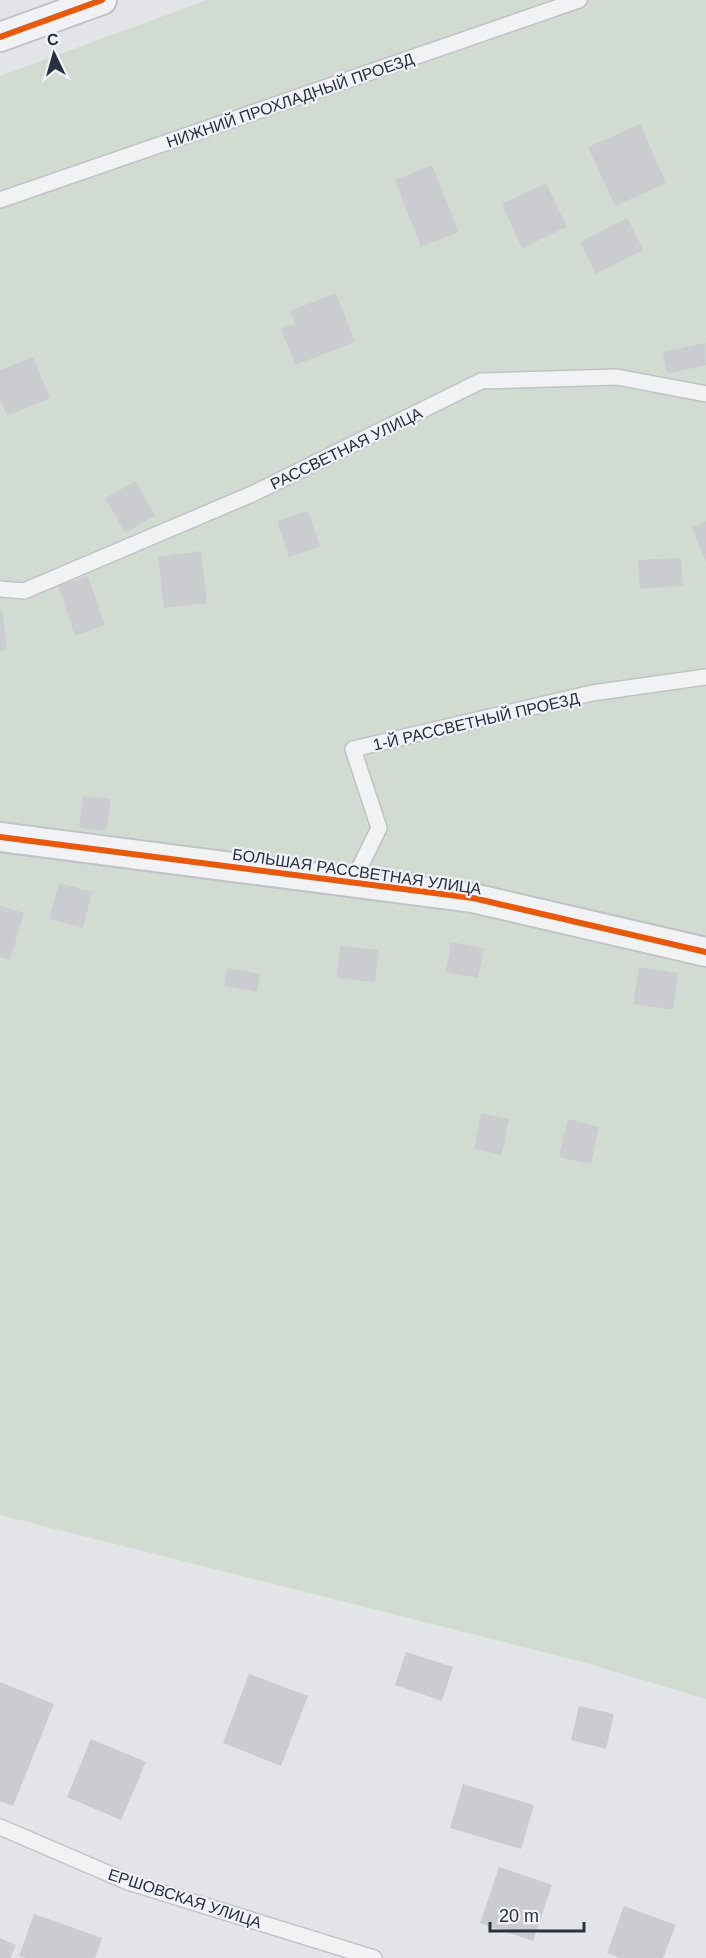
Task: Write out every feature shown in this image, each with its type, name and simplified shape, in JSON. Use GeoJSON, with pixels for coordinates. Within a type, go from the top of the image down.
{"type":"FeatureCollection","features":[{"type":"Feature","properties":{"kind":"street"},"geometry":{"type":"LineString","coordinates":[[0,37],[102,0]]}},
{"type":"Feature","properties":{"kind":"street","name":"БОЛЬШАЯ РАССВЕТНАЯ УЛИЦА"},"geometry":{"type":"LineString","coordinates":[[0,837],[473,898],[706,952]]}},
{"type":"Feature","properties":{"kind":"lane","name":"НИЖНИЙ ПРОХЛАДНЫЙ ПРОЕЗД"},"geometry":{"type":"LineString","coordinates":[[0,200],[579,0]]}},
{"type":"Feature","properties":{"kind":"lane","name":"РАССВЕТНАЯ УЛИЦА"},"geometry":{"type":"LineString","coordinates":[[0,589],[24,591],[252,494],[481,381],[617,377],[706,394]]}},
{"type":"Feature","properties":{"kind":"lane","name":"1-Й РАССВЕТНЫЙ ПРОЕЗД"},"geometry":{"type":"LineString","coordinates":[[352,883],[379,828],[353,749],[592,693],[706,677]]}},
{"type":"Feature","properties":{"kind":"lane","name":"ЕРШОВСКАЯ УЛИЦА"},"geometry":{"type":"LineString","coordinates":[[0,1827],[128,1882],[374,1958]]}},
{"type":"Feature","properties":{"kind":"shaded area"},"geometry":{"type":"Polygon","coordinates":[[[207,0],[706,0],[706,1699],[583,1662],[0,1515],[0,76],[207,0]]]}},
{"type":"Feature","properties":{"kind":"building"},"geometry":{"type":"Polygon","coordinates":[[[640,124],[666,183],[615,206],[588,147],[640,124]]]}},
{"type":"Feature","properties":{"kind":"building"},"geometry":{"type":"Polygon","coordinates":[[[432,165],[459,232],[421,247],[395,180],[432,165]]]}},
{"type":"Feature","properties":{"kind":"building"},"geometry":{"type":"Polygon","coordinates":[[[546,183],[567,227],[522,248],[502,204],[546,183]]]}},
{"type":"Feature","properties":{"kind":"building"},"geometry":{"type":"Polygon","coordinates":[[[627,218],[643,250],[596,274],[580,242],[627,218]]]}},
{"type":"Feature","properties":{"kind":"building"},"geometry":{"type":"Polygon","coordinates":[[[336,293],[355,342],[295,365],[281,329],[295,324],[290,311],[336,293]]]}},
{"type":"Feature","properties":{"kind":"building"},"geometry":{"type":"Polygon","coordinates":[[[705,343],[706,365],[667,374],[663,352],[705,343]]]}},
{"type":"Feature","properties":{"kind":"building"},"geometry":{"type":"Polygon","coordinates":[[[33,357],[50,398],[7,416],[0,398],[0,370],[33,357]]]}},
{"type":"Feature","properties":{"kind":"building"},"geometry":{"type":"Polygon","coordinates":[[[136,481],[155,516],[125,533],[105,498],[136,481]]]}},
{"type":"Feature","properties":{"kind":"building"},"geometry":{"type":"Polygon","coordinates":[[[308,511],[320,547],[289,557],[277,521],[308,511]]]}},
{"type":"Feature","properties":{"kind":"building"},"geometry":{"type":"Polygon","coordinates":[[[706,521],[706,562],[692,527],[706,521]]]}},
{"type":"Feature","properties":{"kind":"building"},"geometry":{"type":"Polygon","coordinates":[[[201,551],[207,603],[164,608],[158,557],[201,551]]]}},
{"type":"Feature","properties":{"kind":"building"},"geometry":{"type":"Polygon","coordinates":[[[681,558],[683,586],[640,589],[638,560],[681,558]]]}},
{"type":"Feature","properties":{"kind":"building"},"geometry":{"type":"Polygon","coordinates":[[[88,576],[105,625],[75,636],[58,586],[88,576]]]}},
{"type":"Feature","properties":{"kind":"building"},"geometry":{"type":"Polygon","coordinates":[[[0,609],[2,609],[7,650],[0,651],[0,609]]]}},
{"type":"Feature","properties":{"kind":"building"},"geometry":{"type":"Polygon","coordinates":[[[83,796],[111,799],[106,831],[79,828],[83,796]]]}},
{"type":"Feature","properties":{"kind":"building"},"geometry":{"type":"Polygon","coordinates":[[[59,883],[92,892],[83,928],[49,919],[59,883]]]}},
{"type":"Feature","properties":{"kind":"building"},"geometry":{"type":"Polygon","coordinates":[[[0,906],[24,913],[10,960],[0,957],[0,906]]]}},
{"type":"Feature","properties":{"kind":"building"},"geometry":{"type":"Polygon","coordinates":[[[451,942],[484,948],[478,978],[446,972],[451,942]]]}},
{"type":"Feature","properties":{"kind":"building"},"geometry":{"type":"Polygon","coordinates":[[[340,946],[379,950],[375,982],[337,978],[340,946]]]}},
{"type":"Feature","properties":{"kind":"building"},"geometry":{"type":"Polygon","coordinates":[[[639,967],[678,973],[673,1010],[633,1004],[639,967]]]}},
{"type":"Feature","properties":{"kind":"building"},"geometry":{"type":"Polygon","coordinates":[[[227,968],[260,974],[257,992],[224,986],[227,968]]]}},
{"type":"Feature","properties":{"kind":"building"},"geometry":{"type":"Polygon","coordinates":[[[481,1113],[509,1119],[502,1155],[474,1149],[481,1113]]]}},
{"type":"Feature","properties":{"kind":"building"},"geometry":{"type":"Polygon","coordinates":[[[568,1119],[599,1127],[591,1164],[559,1157],[568,1119]]]}},
{"type":"Feature","properties":{"kind":"building"},"geometry":{"type":"Polygon","coordinates":[[[406,1652],[453,1667],[442,1701],[395,1685],[406,1652]]]}},
{"type":"Feature","properties":{"kind":"building"},"geometry":{"type":"Polygon","coordinates":[[[249,1674],[308,1696],[281,1766],[223,1743],[249,1674]]]}},
{"type":"Feature","properties":{"kind":"building"},"geometry":{"type":"Polygon","coordinates":[[[0,1682],[54,1704],[13,1806],[0,1801],[0,1682]]]}},
{"type":"Feature","properties":{"kind":"building"},"geometry":{"type":"Polygon","coordinates":[[[579,1706],[614,1714],[606,1749],[571,1740],[579,1706]]]}},
{"type":"Feature","properties":{"kind":"building"},"geometry":{"type":"Polygon","coordinates":[[[91,1739],[146,1762],[121,1820],[67,1797],[91,1739]]]}},
{"type":"Feature","properties":{"kind":"building"},"geometry":{"type":"Polygon","coordinates":[[[463,1784],[534,1805],[521,1849],[450,1828],[463,1784]]]}},
{"type":"Feature","properties":{"kind":"building"},"geometry":{"type":"Polygon","coordinates":[[[499,1867],[552,1885],[533,1941],[480,1923],[499,1867]]]}},
{"type":"Feature","properties":{"kind":"building"},"geometry":{"type":"Polygon","coordinates":[[[624,1906],[676,1925],[663,1958],[620,1958],[607,1953],[624,1906]]]}},
{"type":"Feature","properties":{"kind":"building"},"geometry":{"type":"Polygon","coordinates":[[[34,1914],[102,1938],[95,1958],[26,1958],[19,1956],[34,1914]]]}},
{"type":"Feature","properties":{"kind":"building"},"geometry":{"type":"Polygon","coordinates":[[[0,1938],[16,1945],[10,1958],[0,1958],[0,1938]]]}},
{"type":"Feature","properties":{"kind":"cycle path"},"geometry":{"type":"LineString","coordinates":[[0,37],[102,0]]}},
{"type":"Feature","properties":{"kind":"cycle path"},"geometry":{"type":"LineString","coordinates":[[0,837],[473,898],[706,952]]}}]}
